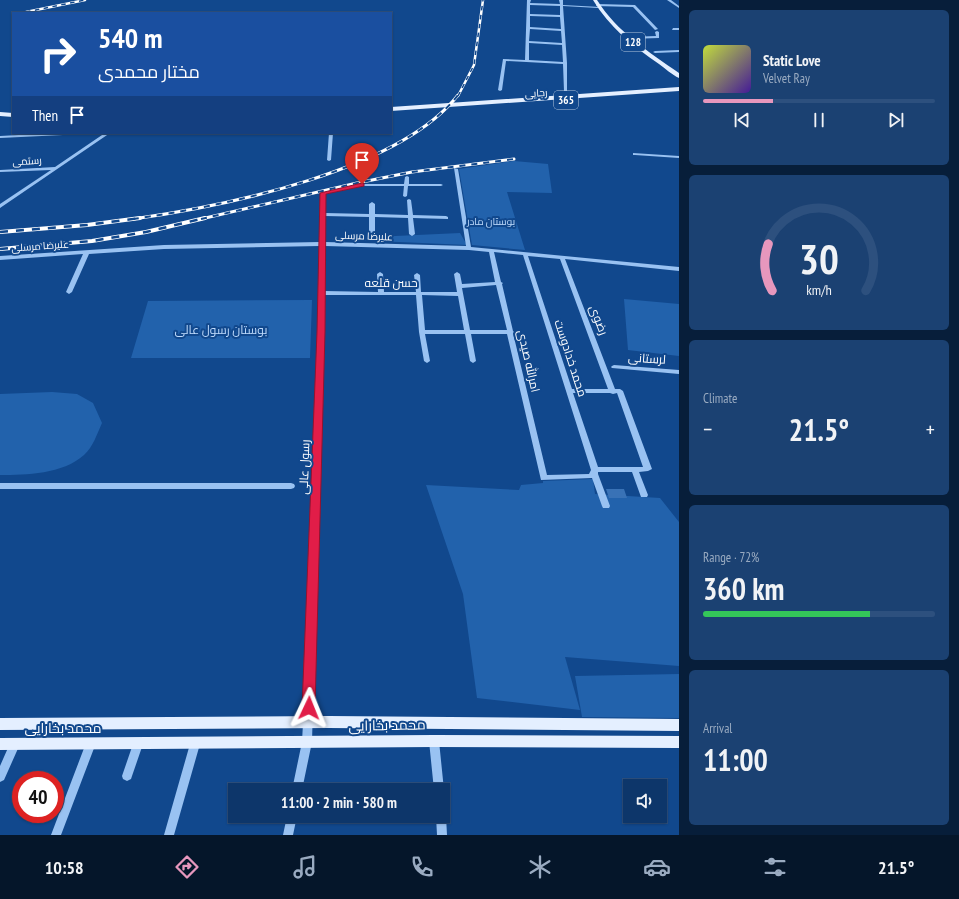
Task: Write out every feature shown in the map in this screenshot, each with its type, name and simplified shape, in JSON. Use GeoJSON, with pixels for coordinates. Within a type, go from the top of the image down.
{"type":"FeatureCollection","features":[{"type":"Feature","properties":{"kind":"main road","name":"128"},"geometry":{"type":"LineString","coordinates":[[597,4],[608,19],[628,38],[679,76]]}},
{"type":"Feature","properties":{"kind":"main road","name":"رجایی"},"geometry":{"type":"LineString","coordinates":[[392,111],[679,89]]}},
{"type":"Feature","properties":{"kind":"main road","name":"رجایی"},"geometry":{"type":"LineString","coordinates":[[455,106],[679,89]]}},
{"type":"Feature","properties":{"kind":"main road"},"geometry":{"type":"LineString","coordinates":[[0,114],[12,115]]}},
{"type":"Feature","properties":{"kind":"main road"},"geometry":{"type":"LineString","coordinates":[[0,118],[12,118]]}},
{"type":"Feature","properties":{"kind":"main road","name":"محمد بخارایی"},"geometry":{"type":"LineString","coordinates":[[0,724],[308,722],[679,725]]}},
{"type":"Feature","properties":{"kind":"main road"},"geometry":{"type":"LineString","coordinates":[[484,724],[487,741]]}},
{"type":"Feature","properties":{"kind":"main road","name":"محمد بخارایی"},"geometry":{"type":"LineString","coordinates":[[0,744],[195,744],[434,741],[679,742]]}},
{"type":"Feature","properties":{"kind":"street"},"geometry":{"type":"LineString","coordinates":[[561,0],[566,91]]}},
{"type":"Feature","properties":{"kind":"street"},"geometry":{"type":"LineString","coordinates":[[669,0],[679,7]]}},
{"type":"Feature","properties":{"kind":"street"},"geometry":{"type":"LineString","coordinates":[[528,61],[529,2],[562,6],[597,4],[634,6],[657,30],[658,37],[628,38]]}},
{"type":"Feature","properties":{"kind":"street"},"geometry":{"type":"LineString","coordinates":[[529,15],[562,16]]}},
{"type":"Feature","properties":{"kind":"street"},"geometry":{"type":"LineString","coordinates":[[528,28],[563,30]]}},
{"type":"Feature","properties":{"kind":"street"},"geometry":{"type":"LineString","coordinates":[[673,29],[679,29]]}},
{"type":"Feature","properties":{"kind":"street"},"geometry":{"type":"LineString","coordinates":[[528,42],[564,44]]}},
{"type":"Feature","properties":{"kind":"street"},"geometry":{"type":"LineString","coordinates":[[655,52],[679,51]]}},
{"type":"Feature","properties":{"kind":"street"},"geometry":{"type":"LineString","coordinates":[[500,90],[504,60],[565,63]]}},
{"type":"Feature","properties":{"kind":"street"},"geometry":{"type":"LineString","coordinates":[[0,137],[63,134]]}},
{"type":"Feature","properties":{"kind":"street"},"geometry":{"type":"LineString","coordinates":[[0,206],[107,134]]}},
{"type":"Feature","properties":{"kind":"street"},"geometry":{"type":"LineString","coordinates":[[329,160],[331,134]]}},
{"type":"Feature","properties":{"kind":"street"},"geometry":{"type":"LineString","coordinates":[[635,154],[679,157]]}},
{"type":"Feature","properties":{"kind":"street","name":"رستمی"},"geometry":{"type":"LineString","coordinates":[[0,171],[56,168]]}},
{"type":"Feature","properties":{"kind":"street"},"geometry":{"type":"LineString","coordinates":[[456,169],[469,248]]}},
{"type":"Feature","properties":{"kind":"street"},"geometry":{"type":"LineString","coordinates":[[407,177],[407,198],[411,217],[412,234]]}},
{"type":"Feature","properties":{"kind":"street","name":"رسول عالی"},"geometry":{"type":"LineString","coordinates":[[298,783],[307,742],[308,722],[323,193],[362,184],[406,185]]}},
{"type":"Feature","properties":{"kind":"street"},"geometry":{"type":"LineString","coordinates":[[406,185],[441,185]]}},
{"type":"Feature","properties":{"kind":"street"},"geometry":{"type":"LineString","coordinates":[[372,204],[372,235]]}},
{"type":"Feature","properties":{"kind":"street"},"geometry":{"type":"LineString","coordinates":[[323,214],[446,218]]}},
{"type":"Feature","properties":{"kind":"street","name":"علیرضا مرسلی"},"geometry":{"type":"LineString","coordinates":[[0,258],[164,247],[322,244],[469,248],[679,269]]}},
{"type":"Feature","properties":{"kind":"street","name":"امرالله صیدی"},"geometry":{"type":"LineString","coordinates":[[491,250],[500,283],[544,478],[591,476],[594,472]]}},
{"type":"Feature","properties":{"kind":"street"},"geometry":{"type":"LineString","coordinates":[[70,292],[87,252]]}},
{"type":"Feature","properties":{"kind":"street","name":"محمد خدادوست"},"geometry":{"type":"LineString","coordinates":[[525,254],[606,506]]}},
{"type":"Feature","properties":{"kind":"street","name":"رضوی"},"geometry":{"type":"LineString","coordinates":[[562,258],[613,392]]}},
{"type":"Feature","properties":{"kind":"street"},"geometry":{"type":"LineString","coordinates":[[380,274],[381,293]]}},
{"type":"Feature","properties":{"kind":"street"},"geometry":{"type":"LineString","coordinates":[[457,274],[473,361]]}},
{"type":"Feature","properties":{"kind":"street"},"geometry":{"type":"LineString","coordinates":[[417,275],[422,332],[427,361]]}},
{"type":"Feature","properties":{"kind":"street"},"geometry":{"type":"LineString","coordinates":[[460,286],[500,283]]}},
{"type":"Feature","properties":{"kind":"street","name":"حسن قلعه"},"geometry":{"type":"LineString","coordinates":[[321,293],[461,294]]}},
{"type":"Feature","properties":{"kind":"street"},"geometry":{"type":"LineString","coordinates":[[422,332],[511,332]]}},
{"type":"Feature","properties":{"kind":"street","name":"لرستانی"},"geometry":{"type":"LineString","coordinates":[[614,367],[679,372]]}},
{"type":"Feature","properties":{"kind":"street"},"geometry":{"type":"LineString","coordinates":[[570,391],[620,392],[648,469],[594,472]]}},
{"type":"Feature","properties":{"kind":"street"},"geometry":{"type":"LineString","coordinates":[[636,470],[644,495]]}},
{"type":"Feature","properties":{"kind":"street"},"geometry":{"type":"LineString","coordinates":[[0,486],[291,486]]}},
{"type":"Feature","properties":{"kind":"street"},"geometry":{"type":"LineString","coordinates":[[434,741],[438,783]]}},
{"type":"Feature","properties":{"kind":"street"},"geometry":{"type":"LineString","coordinates":[[56,835],[91,743]]}},
{"type":"Feature","properties":{"kind":"street"},"geometry":{"type":"LineString","coordinates":[[0,777],[15,744]]}},
{"type":"Feature","properties":{"kind":"street"},"geometry":{"type":"LineString","coordinates":[[126,776],[138,744]]}},
{"type":"Feature","properties":{"kind":"street"},"geometry":{"type":"LineString","coordinates":[[169,835],[195,744]]}},
{"type":"Feature","properties":{"kind":"street"},"geometry":{"type":"LineString","coordinates":[[288,835],[291,823]]}},
{"type":"Feature","properties":{"kind":"street"},"geometry":{"type":"LineString","coordinates":[[441,823],[442,835]]}},
{"type":"Feature","properties":{"kind":"green space","name":"بوستان مادر"},"geometry":{"type":"Polygon","coordinates":[[[514,161],[548,164],[552,193],[507,192],[525,250],[472,245],[459,169],[514,161]]]}},
{"type":"Feature","properties":{"kind":"green space"},"geometry":{"type":"Polygon","coordinates":[[[460,233],[467,245],[331,239],[460,233]]]}},
{"type":"Feature","properties":{"kind":"green space"},"geometry":{"type":"Polygon","coordinates":[[[624,299],[679,304],[679,356],[628,350],[624,299]]]}},
{"type":"Feature","properties":{"kind":"green space","name":"بوستان رسول عالی"},"geometry":{"type":"Polygon","coordinates":[[[312,300],[310,358],[131,358],[148,301],[312,300]]]}},
{"type":"Feature","properties":{"kind":"green space"},"geometry":{"type":"Polygon","coordinates":[[[52,392],[77,394],[93,403],[102,423],[90,448],[84,455],[75,461],[55,470],[21,475],[0,475],[0,394],[52,392]]]}},
{"type":"Feature","properties":{"kind":"green space"},"geometry":{"type":"Polygon","coordinates":[[[593,479],[595,494],[660,498],[679,522],[679,666],[565,657],[580,710],[477,698],[463,594],[426,485],[519,490],[521,485],[543,483],[543,481],[593,479]]]}},
{"type":"Feature","properties":{"kind":"green space"},"geometry":{"type":"Polygon","coordinates":[[[679,674],[679,718],[582,717],[575,676],[679,674]]]}},
{"type":"Feature","properties":{"kind":"building"},"geometry":{"type":"Polygon","coordinates":[[[606,489],[624,489],[627,498],[609,498],[606,489]]]}},
{"type":"Feature","properties":{"kind":"railway"},"geometry":{"type":"LineString","coordinates":[[26,12],[85,0]]}},
{"type":"Feature","properties":{"kind":"railway"},"geometry":{"type":"LineString","coordinates":[[458,96],[474,65],[483,0]]}},
{"type":"Feature","properties":{"kind":"railway"},"geometry":{"type":"LineString","coordinates":[[136,219],[214,205],[261,194],[308,181],[353,164],[395,145],[431,122],[458,95]]}},
{"type":"Feature","properties":{"kind":"railway"},"geometry":{"type":"LineString","coordinates":[[201,219],[357,183],[412,172],[514,159]]}},
{"type":"Feature","properties":{"kind":"railway"},"geometry":{"type":"LineString","coordinates":[[136,219],[140,218]]}},
{"type":"Feature","properties":{"kind":"railway"},"geometry":{"type":"LineString","coordinates":[[0,249],[92,241],[146,232],[205,218]]}},
{"type":"Feature","properties":{"kind":"railway"},"geometry":{"type":"LineString","coordinates":[[0,232],[87,225],[136,219]]}},
{"type":"Feature","properties":{"kind":"route"},"geometry":{"type":"LineString","coordinates":[[309,708],[321,332],[323,193],[362,184]]}}]}
